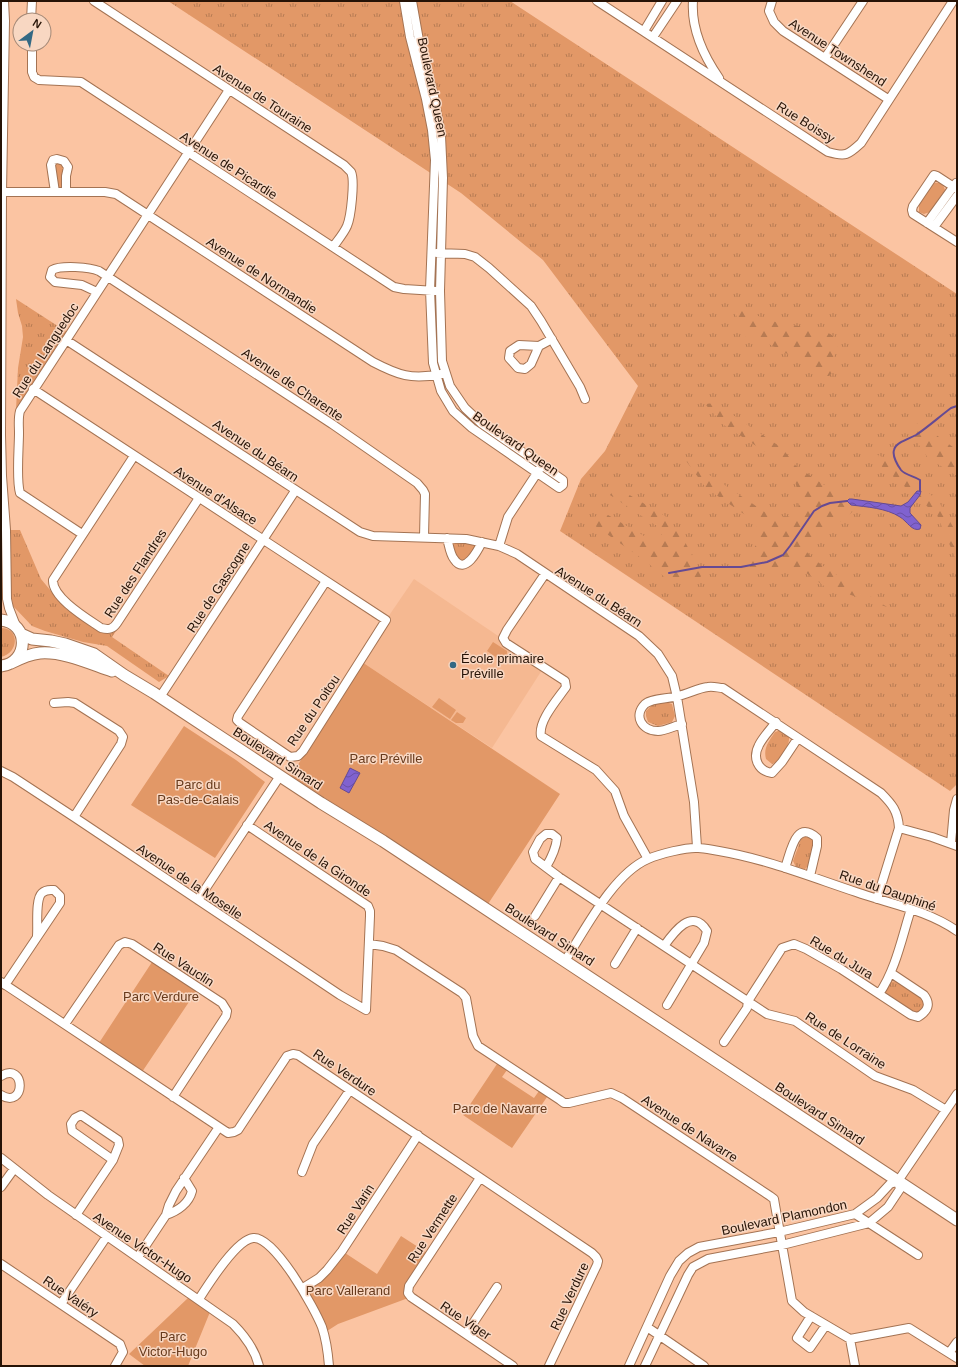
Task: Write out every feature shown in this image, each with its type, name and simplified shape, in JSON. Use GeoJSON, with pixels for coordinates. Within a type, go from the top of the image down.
{"type":"FeatureCollection","features":[{"type":"Feature","properties":{"kind":"main road","name":"Boulevard Simard"},"geometry":{"type":"LineString","coordinates":[[1,620],[10,622],[34,640],[51,641],[94,654],[280,776],[383,841],[957,1220]]}},
{"type":"Feature","properties":{"kind":"main road"},"geometry":{"type":"LineString","coordinates":[[5,666],[18,655],[22,647],[23,640],[19,630]]}},
{"type":"Feature","properties":{"kind":"main road","name":"Boulevard Simard"},"geometry":{"type":"LineString","coordinates":[[5,666],[32,654],[42,652],[72,658],[124,675]]}},
{"type":"Feature","properties":{"kind":"street"},"geometry":{"type":"LineString","coordinates":[[4,1],[1,443],[6,525],[7,599],[9,608],[19,630]]}},
{"type":"Feature","properties":{"kind":"street"},"geometry":{"type":"LineString","coordinates":[[32,1],[32,12]]}},
{"type":"Feature","properties":{"kind":"street","name":"Avenue de Touraine"},"geometry":{"type":"LineString","coordinates":[[94,1],[344,165],[351,173],[352,199],[347,226],[333,247]]}},
{"type":"Feature","properties":{"kind":"street","name":"Boulevard Queen"},"geometry":{"type":"LineString","coordinates":[[404,1],[412,43],[431,121],[438,178]]}},
{"type":"Feature","properties":{"kind":"street","name":"Boulevard Queen"},"geometry":{"type":"LineString","coordinates":[[412,1],[420,46],[439,119],[442,147],[438,178],[436,253],[440,291],[442,361],[450,386],[465,408],[482,424],[563,480],[563,484],[559,488],[536,474],[472,428],[453,411],[441,391],[433,363],[430,290],[436,253]]}},
{"type":"Feature","properties":{"kind":"street","name":"Rue Boissy"},"geometry":{"type":"LineString","coordinates":[[597,1],[828,152],[841,155],[852,152],[861,143],[888,99],[953,1]]}},
{"type":"Feature","properties":{"kind":"street"},"geometry":{"type":"LineString","coordinates":[[644,31],[662,1]]}},
{"type":"Feature","properties":{"kind":"street"},"geometry":{"type":"LineString","coordinates":[[654,37],[677,1]]}},
{"type":"Feature","properties":{"kind":"street"},"geometry":{"type":"LineString","coordinates":[[693,1],[693,16],[696,33],[702,50],[722,82]]}},
{"type":"Feature","properties":{"kind":"street","name":"Avenue Townshend"},"geometry":{"type":"LineString","coordinates":[[772,1],[769,11],[774,22],[783,32],[888,99]]}},
{"type":"Feature","properties":{"kind":"street"},"geometry":{"type":"LineString","coordinates":[[825,58],[862,1]]}},
{"type":"Feature","properties":{"kind":"street","name":"Avenue de Picardie"},"geometry":{"type":"LineString","coordinates":[[32,52],[32,72],[34,77],[39,80],[82,82],[394,287],[440,291]]}},
{"type":"Feature","properties":{"kind":"street","name":"Rue du Languedoc"},"geometry":{"type":"LineString","coordinates":[[82,534],[20,493],[19,416],[22,406],[148,215],[228,90]]}},
{"type":"Feature","properties":{"kind":"street"},"geometry":{"type":"LineString","coordinates":[[55,192],[51,166],[53,160],[57,159],[62,160],[67,165],[66,192]]}},
{"type":"Feature","properties":{"kind":"street"},"geometry":{"type":"LineString","coordinates":[[931,225],[956,186],[934,175],[913,206],[912,210],[914,214],[957,242]]}},
{"type":"Feature","properties":{"kind":"street","name":"Avenue de Normandie"},"geometry":{"type":"LineString","coordinates":[[2,192],[114,193],[373,362],[392,372],[411,377],[436,375],[446,372]]}},
{"type":"Feature","properties":{"kind":"street"},"geometry":{"type":"LineString","coordinates":[[931,225],[957,196]]}},
{"type":"Feature","properties":{"kind":"street"},"geometry":{"type":"LineString","coordinates":[[436,253],[465,254],[475,257],[524,299],[531,306],[552,339],[580,387],[585,399]]}},
{"type":"Feature","properties":{"kind":"street","name":"Rue du Languedoc"},"geometry":{"type":"LineString","coordinates":[[97,292],[82,285],[55,282],[52,280],[52,270],[56,268],[88,268],[99,271],[107,276]]}},
{"type":"Feature","properties":{"kind":"street","name":"Avenue de Charente"},"geometry":{"type":"LineString","coordinates":[[107,276],[325,419],[417,484],[424,490],[425,494],[424,537]]}},
{"type":"Feature","properties":{"kind":"street"},"geometry":{"type":"LineString","coordinates":[[539,346],[552,339]]}},
{"type":"Feature","properties":{"kind":"street","name":"Avenue du Béarn"},"geometry":{"type":"LineString","coordinates":[[66,340],[295,491],[366,535],[380,537],[447,538],[482,542],[499,546],[517,554],[639,636],[658,654],[672,676],[682,724],[694,802],[697,847]]}},
{"type":"Feature","properties":{"kind":"street","name":"Avenue d'Alsace"},"geometry":{"type":"LineString","coordinates":[[33,389],[386,620]]}},
{"type":"Feature","properties":{"kind":"street","name":"Rue des Flandres"},"geometry":{"type":"LineString","coordinates":[[134,456],[53,580],[54,588],[70,607],[101,628],[106,630],[110,629],[117,622],[199,498]]}},
{"type":"Feature","properties":{"kind":"street"},"geometry":{"type":"LineString","coordinates":[[499,546],[512,509],[542,466]]}},
{"type":"Feature","properties":{"kind":"street","name":"Rue de Gascogne"},"geometry":{"type":"LineString","coordinates":[[160,697],[295,491]]}},
{"type":"Feature","properties":{"kind":"street"},"geometry":{"type":"LineString","coordinates":[[447,538],[453,558],[456,562],[463,565],[471,560],[482,542]]}},
{"type":"Feature","properties":{"kind":"street"},"geometry":{"type":"LineString","coordinates":[[545,574],[503,638],[506,643],[565,681],[566,688],[544,720],[540,730],[541,736],[596,770],[616,791],[624,816],[648,859]]}},
{"type":"Feature","properties":{"kind":"street","name":"Rue du Poitou"},"geometry":{"type":"LineString","coordinates":[[326,581],[238,716],[237,720],[286,755],[294,757],[298,756],[303,751],[386,620]]}},
{"type":"Feature","properties":{"kind":"street"},"geometry":{"type":"LineString","coordinates":[[682,724],[658,731],[650,730],[641,724],[638,717],[646,703],[677,697],[708,687],[724,688],[881,792],[893,806],[898,818],[899,828],[878,899]]}},
{"type":"Feature","properties":{"kind":"street"},"geometry":{"type":"LineString","coordinates":[[54,703],[75,703],[119,731],[123,737],[121,744],[74,816]]}},
{"type":"Feature","properties":{"kind":"street"},"geometry":{"type":"LineString","coordinates":[[776,722],[758,746],[756,757],[758,765],[765,772],[772,774],[798,738]]}},
{"type":"Feature","properties":{"kind":"street","name":"Avenue de la Moselle"},"geometry":{"type":"LineString","coordinates":[[1,772],[14,777],[74,816],[340,995],[366,1010]]}},
{"type":"Feature","properties":{"kind":"street"},"geometry":{"type":"LineString","coordinates":[[198,900],[280,776]]}},
{"type":"Feature","properties":{"kind":"street"},"geometry":{"type":"LineString","coordinates":[[899,828],[954,844],[957,799]]}},
{"type":"Feature","properties":{"kind":"street","name":"Avenue de la Gironde"},"geometry":{"type":"LineString","coordinates":[[247,825],[368,906],[370,916],[366,1010]]}},
{"type":"Feature","properties":{"kind":"street"},"geometry":{"type":"LineString","coordinates":[[785,868],[796,836],[801,833],[811,833],[817,838],[817,846],[810,876]]}},
{"type":"Feature","properties":{"kind":"street","name":"Rue du Dauphiné"},"geometry":{"type":"LineString","coordinates":[[565,961],[600,905],[625,876],[648,859],[675,851],[697,847],[736,854],[810,876],[911,909],[945,923],[957,931]]}},
{"type":"Feature","properties":{"kind":"street","name":"Rue de Lorraine"},"geometry":{"type":"LineString","coordinates":[[546,867],[600,905],[767,1014],[795,1022],[875,1076],[914,1090],[946,1110]]}},
{"type":"Feature","properties":{"kind":"street"},"geometry":{"type":"LineString","coordinates":[[535,916],[559,877]]}},
{"type":"Feature","properties":{"kind":"street"},"geometry":{"type":"LineString","coordinates":[[3,983],[37,936],[60,903],[60,896],[54,890],[47,890],[42,893],[39,898],[37,936]]}},
{"type":"Feature","properties":{"kind":"street","name":"Rue du Jura"},"geometry":{"type":"LineString","coordinates":[[879,994],[891,973],[911,909]]}},
{"type":"Feature","properties":{"kind":"street"},"geometry":{"type":"LineString","coordinates":[[664,946],[674,931],[688,922],[703,924],[707,931],[704,943],[667,1005]]}},
{"type":"Feature","properties":{"kind":"street"},"geometry":{"type":"LineString","coordinates":[[615,964],[637,928]]}},
{"type":"Feature","properties":{"kind":"street","name":"Rue Vauclin"},"geometry":{"type":"LineString","coordinates":[[65,1024],[119,945],[125,942],[132,944],[185,980],[199,987],[222,1003],[227,1011],[226,1016],[173,1097]]}},
{"type":"Feature","properties":{"kind":"street","name":"Avenue de Navarre"},"geometry":{"type":"LineString","coordinates":[[369,944],[396,950],[462,993],[466,998],[473,1036],[478,1046],[564,1103],[611,1093],[622,1098],[774,1199],[792,1301],[811,1316],[850,1339]]}},
{"type":"Feature","properties":{"kind":"street","name":"Rue du Jura"},"geometry":{"type":"LineString","coordinates":[[724,1042],[747,1008],[748,1001],[782,948],[794,944],[806,949],[841,969],[911,1015],[918,1017],[924,1014],[928,1006],[928,1000],[924,995],[891,973]]}},
{"type":"Feature","properties":{"kind":"street","name":"Rue Verdure"},"geometry":{"type":"LineString","coordinates":[[3,983],[228,1133],[238,1130],[287,1056],[293,1054],[298,1055],[592,1253],[596,1256],[598,1261],[549,1366]]}},
{"type":"Feature","properties":{"kind":"street"},"geometry":{"type":"LineString","coordinates":[[1,1076],[6,1073],[14,1075],[18,1077],[21,1084],[19,1092],[13,1097],[1,1095]]}},
{"type":"Feature","properties":{"kind":"street"},"geometry":{"type":"LineString","coordinates":[[302,1172],[313,1144],[350,1090]]}},
{"type":"Feature","properties":{"kind":"street"},"geometry":{"type":"LineString","coordinates":[[898,1181],[957,1094]]}},
{"type":"Feature","properties":{"kind":"street"},"geometry":{"type":"LineString","coordinates":[[76,1215],[113,1160],[119,1146],[118,1140],[81,1115],[75,1118],[71,1124],[72,1131],[113,1160]]}},
{"type":"Feature","properties":{"kind":"street"},"geometry":{"type":"LineString","coordinates":[[138,1257],[166,1215],[169,1205],[184,1178],[219,1127]]}},
{"type":"Feature","properties":{"kind":"street","name":"Rue Varin"},"geometry":{"type":"LineString","coordinates":[[303,1288],[319,1278],[342,1251],[418,1135]]}},
{"type":"Feature","properties":{"kind":"street","name":"Avenue Victor-Hugo"},"geometry":{"type":"LineString","coordinates":[[1,1158],[76,1215],[222,1315],[242,1333],[258,1361],[259,1366]]}},
{"type":"Feature","properties":{"kind":"street"},"geometry":{"type":"LineString","coordinates":[[1,1187],[14,1169]]}},
{"type":"Feature","properties":{"kind":"street"},"geometry":{"type":"LineString","coordinates":[[166,1215],[175,1212],[186,1203],[190,1197],[192,1191],[184,1178]]}},
{"type":"Feature","properties":{"kind":"street","name":"Rue Vermette"},"geometry":{"type":"LineString","coordinates":[[408,1293],[408,1286],[480,1178]]}},
{"type":"Feature","properties":{"kind":"street","name":"Boulevard Plamondon"},"geometry":{"type":"LineString","coordinates":[[629,1366],[670,1276],[679,1261],[688,1253],[699,1247],[779,1232],[855,1214],[878,1198],[890,1184],[898,1181],[900,1189],[888,1206],[869,1223],[782,1245],[708,1259],[693,1267],[645,1366]]}},
{"type":"Feature","properties":{"kind":"street"},"geometry":{"type":"LineString","coordinates":[[855,1214],[918,1254]]}},
{"type":"Feature","properties":{"kind":"street"},"geometry":{"type":"LineString","coordinates":[[61,1304],[107,1236]]}},
{"type":"Feature","properties":{"kind":"street"},"geometry":{"type":"LineString","coordinates":[[199,1299],[219,1268],[229,1256],[251,1238],[263,1241],[269,1246],[303,1288],[316,1311],[324,1333],[329,1366]]}},
{"type":"Feature","properties":{"kind":"street","name":"Rue Valéry"},"geometry":{"type":"LineString","coordinates":[[1,1264],[120,1344],[123,1352],[115,1366]]}},
{"type":"Feature","properties":{"kind":"street"},"geometry":{"type":"LineString","coordinates":[[466,1334],[497,1287]]}},
{"type":"Feature","properties":{"kind":"street","name":"Rue Viger"},"geometry":{"type":"LineString","coordinates":[[408,1293],[411,1297],[512,1366]]}},
{"type":"Feature","properties":{"kind":"street"},"geometry":{"type":"LineString","coordinates":[[811,1316],[797,1338],[810,1348],[826,1325]]}},
{"type":"Feature","properties":{"kind":"street"},"geometry":{"type":"LineString","coordinates":[[647,1327],[704,1366]]}},
{"type":"Feature","properties":{"kind":"street"},"geometry":{"type":"LineString","coordinates":[[855,1366],[850,1339],[909,1328],[957,1358]]}},
{"type":"Feature","properties":{"kind":"street"},"geometry":{"type":"LineString","coordinates":[[949,1353],[957,1342]]}},
{"type":"Feature","properties":{"kind":"shaded area","name":"École primaire Préville"},"geometry":{"type":"Polygon","coordinates":[[[414,579],[544,667],[492,748],[362,662],[386,620],[414,579]]]}},
{"type":"Feature","properties":{"kind":"green space"},"geometry":{"type":"Polygon","coordinates":[[[168,1],[510,1],[957,294],[957,784],[950,791],[560,531],[581,479],[605,451],[638,386],[543,260],[461,193],[168,1]]]}},
{"type":"Feature","properties":{"kind":"green space"},"geometry":{"type":"Polygon","coordinates":[[[55,163],[62,164],[64,168],[61,188],[58,188],[55,163]]]}},
{"type":"Feature","properties":{"kind":"green space"},"geometry":{"type":"Polygon","coordinates":[[[934,183],[941,184],[945,190],[930,212],[924,214],[919,212],[919,205],[934,183]]]}},
{"type":"Feature","properties":{"kind":"green space"},"geometry":{"type":"Polygon","coordinates":[[[16,299],[67,332],[16,410],[18,368],[23,337],[16,299]]]}},
{"type":"Feature","properties":{"kind":"green space"},"geometry":{"type":"Polygon","coordinates":[[[733,308],[779,323],[824,330],[839,340],[833,362],[834,371],[829,376],[821,376],[776,347],[756,339],[746,337],[733,308]]]}},
{"type":"Feature","properties":{"kind":"green space"},"geometry":{"type":"Polygon","coordinates":[[[715,403],[782,448],[796,466],[857,507],[845,519],[832,526],[804,548],[810,556],[823,566],[887,607],[824,586],[805,572],[775,567],[746,574],[745,563],[756,545],[757,523],[706,488],[684,458],[771,516],[798,517],[799,493],[790,468],[724,425],[705,404],[715,403]]]}},
{"type":"Feature","properties":{"kind":"green space"},"geometry":{"type":"Polygon","coordinates":[[[911,422],[921,424],[957,450],[957,476],[928,458],[912,435],[911,422]]]}},
{"type":"Feature","properties":{"kind":"green space"},"geometry":{"type":"Polygon","coordinates":[[[878,455],[896,464],[939,502],[957,534],[957,562],[937,515],[879,464],[878,455]]]}},
{"type":"Feature","properties":{"kind":"green space"},"geometry":{"type":"Polygon","coordinates":[[[616,487],[665,516],[682,536],[702,575],[697,581],[668,580],[644,560],[584,518],[608,515],[651,540],[661,539],[663,530],[610,495],[616,487]]]}},
{"type":"Feature","properties":{"kind":"green space"},"geometry":{"type":"Polygon","coordinates":[[[10,530],[20,530],[41,579],[66,609],[102,632],[109,634],[116,631],[112,637],[169,676],[159,682],[107,646],[83,642],[32,626],[13,606],[11,592],[10,530]]]}},
{"type":"Feature","properties":{"kind":"green space"},"geometry":{"type":"Polygon","coordinates":[[[456,542],[474,545],[475,548],[467,561],[459,561],[456,557],[452,546],[456,542]]]}},
{"type":"Feature","properties":{"kind":"green space"},"geometry":{"type":"Polygon","coordinates":[[[1,628],[12,632],[15,641],[11,651],[7,655],[1,657],[1,628]]]}},
{"type":"Feature","properties":{"kind":"green space"},"geometry":{"type":"Polygon","coordinates":[[[493,642],[507,651],[505,658],[500,660],[487,651],[493,642]]]}},
{"type":"Feature","properties":{"kind":"green space","name":"Parc Préville"},"geometry":{"type":"Polygon","coordinates":[[[362,662],[560,794],[488,904],[291,776],[362,662]]]}},
{"type":"Feature","properties":{"kind":"green space"},"geometry":{"type":"Polygon","coordinates":[[[439,698],[456,710],[450,719],[432,707],[439,698]]]}},
{"type":"Feature","properties":{"kind":"green space"},"geometry":{"type":"Polygon","coordinates":[[[666,702],[672,704],[675,716],[672,722],[658,726],[648,722],[646,711],[652,705],[666,702]]]}},
{"type":"Feature","properties":{"kind":"green space"},"geometry":{"type":"Polygon","coordinates":[[[457,712],[466,718],[463,723],[456,723],[451,720],[457,712]]]}},
{"type":"Feature","properties":{"kind":"green space","name":"Parc du Pas-de-Calais"},"geometry":{"type":"Polygon","coordinates":[[[184,726],[236,760],[265,782],[215,858],[131,805],[184,726]]]}},
{"type":"Feature","properties":{"kind":"green space"},"geometry":{"type":"Polygon","coordinates":[[[781,731],[789,737],[789,741],[781,757],[772,764],[766,759],[765,751],[771,738],[775,732],[781,731]]]}},
{"type":"Feature","properties":{"kind":"green space"},"geometry":{"type":"Polygon","coordinates":[[[804,837],[810,838],[814,842],[808,866],[804,870],[796,867],[793,861],[801,839],[804,837]]]}},
{"type":"Feature","properties":{"kind":"green space","name":"Parc Verdure"},"geometry":{"type":"Polygon","coordinates":[[[154,959],[199,987],[140,1075],[97,1046],[154,959]]]}},
{"type":"Feature","properties":{"kind":"green space"},"geometry":{"type":"Polygon","coordinates":[[[896,981],[923,999],[922,1009],[918,1012],[913,1012],[886,994],[885,991],[890,982],[896,981]]]}},
{"type":"Feature","properties":{"kind":"green space","name":"Parc de Navarre"},"geometry":{"type":"Polygon","coordinates":[[[497,1064],[507,1070],[502,1077],[534,1098],[539,1091],[547,1097],[512,1148],[463,1115],[497,1064]]]}},
{"type":"Feature","properties":{"kind":"green space","name":"Parc Vallerand"},"geometry":{"type":"Polygon","coordinates":[[[401,1236],[429,1254],[409,1286],[411,1297],[338,1324],[324,1333],[303,1288],[342,1251],[377,1274],[401,1236]]]}},
{"type":"Feature","properties":{"kind":"green space","name":"Parc Victor-Hugo"},"geometry":{"type":"Polygon","coordinates":[[[188,1298],[210,1312],[188,1366],[145,1366],[129,1354],[188,1298]]]}},
{"type":"Feature","properties":{"kind":"water"},"geometry":{"type":"Polygon","coordinates":[[[917,491],[921,491],[920,495],[910,508],[910,513],[921,525],[920,529],[917,530],[912,528],[903,519],[895,514],[876,508],[851,505],[847,501],[852,499],[901,506],[908,502],[917,491]]]}},
{"type":"Feature","properties":{"kind":"water"},"geometry":{"type":"Polygon","coordinates":[[[350,768],[360,773],[349,793],[340,788],[350,768]]]}},
{"type":"Feature","properties":{"kind":"waterway"},"geometry":{"type":"LineString","coordinates":[[920,491],[920,480],[905,473],[901,470],[897,463],[894,452],[895,447],[925,429],[951,408],[957,406]]}},
{"type":"Feature","properties":{"kind":"waterway"},"geometry":{"type":"LineString","coordinates":[[669,573],[702,567],[741,567],[767,562],[783,555],[814,511],[830,503],[847,501]]}},
{"type":"Feature","properties":{"kind":"place","name":"École primaire Préville"},"geometry":{"type":"Point","coordinates":[453,665]}}]}
